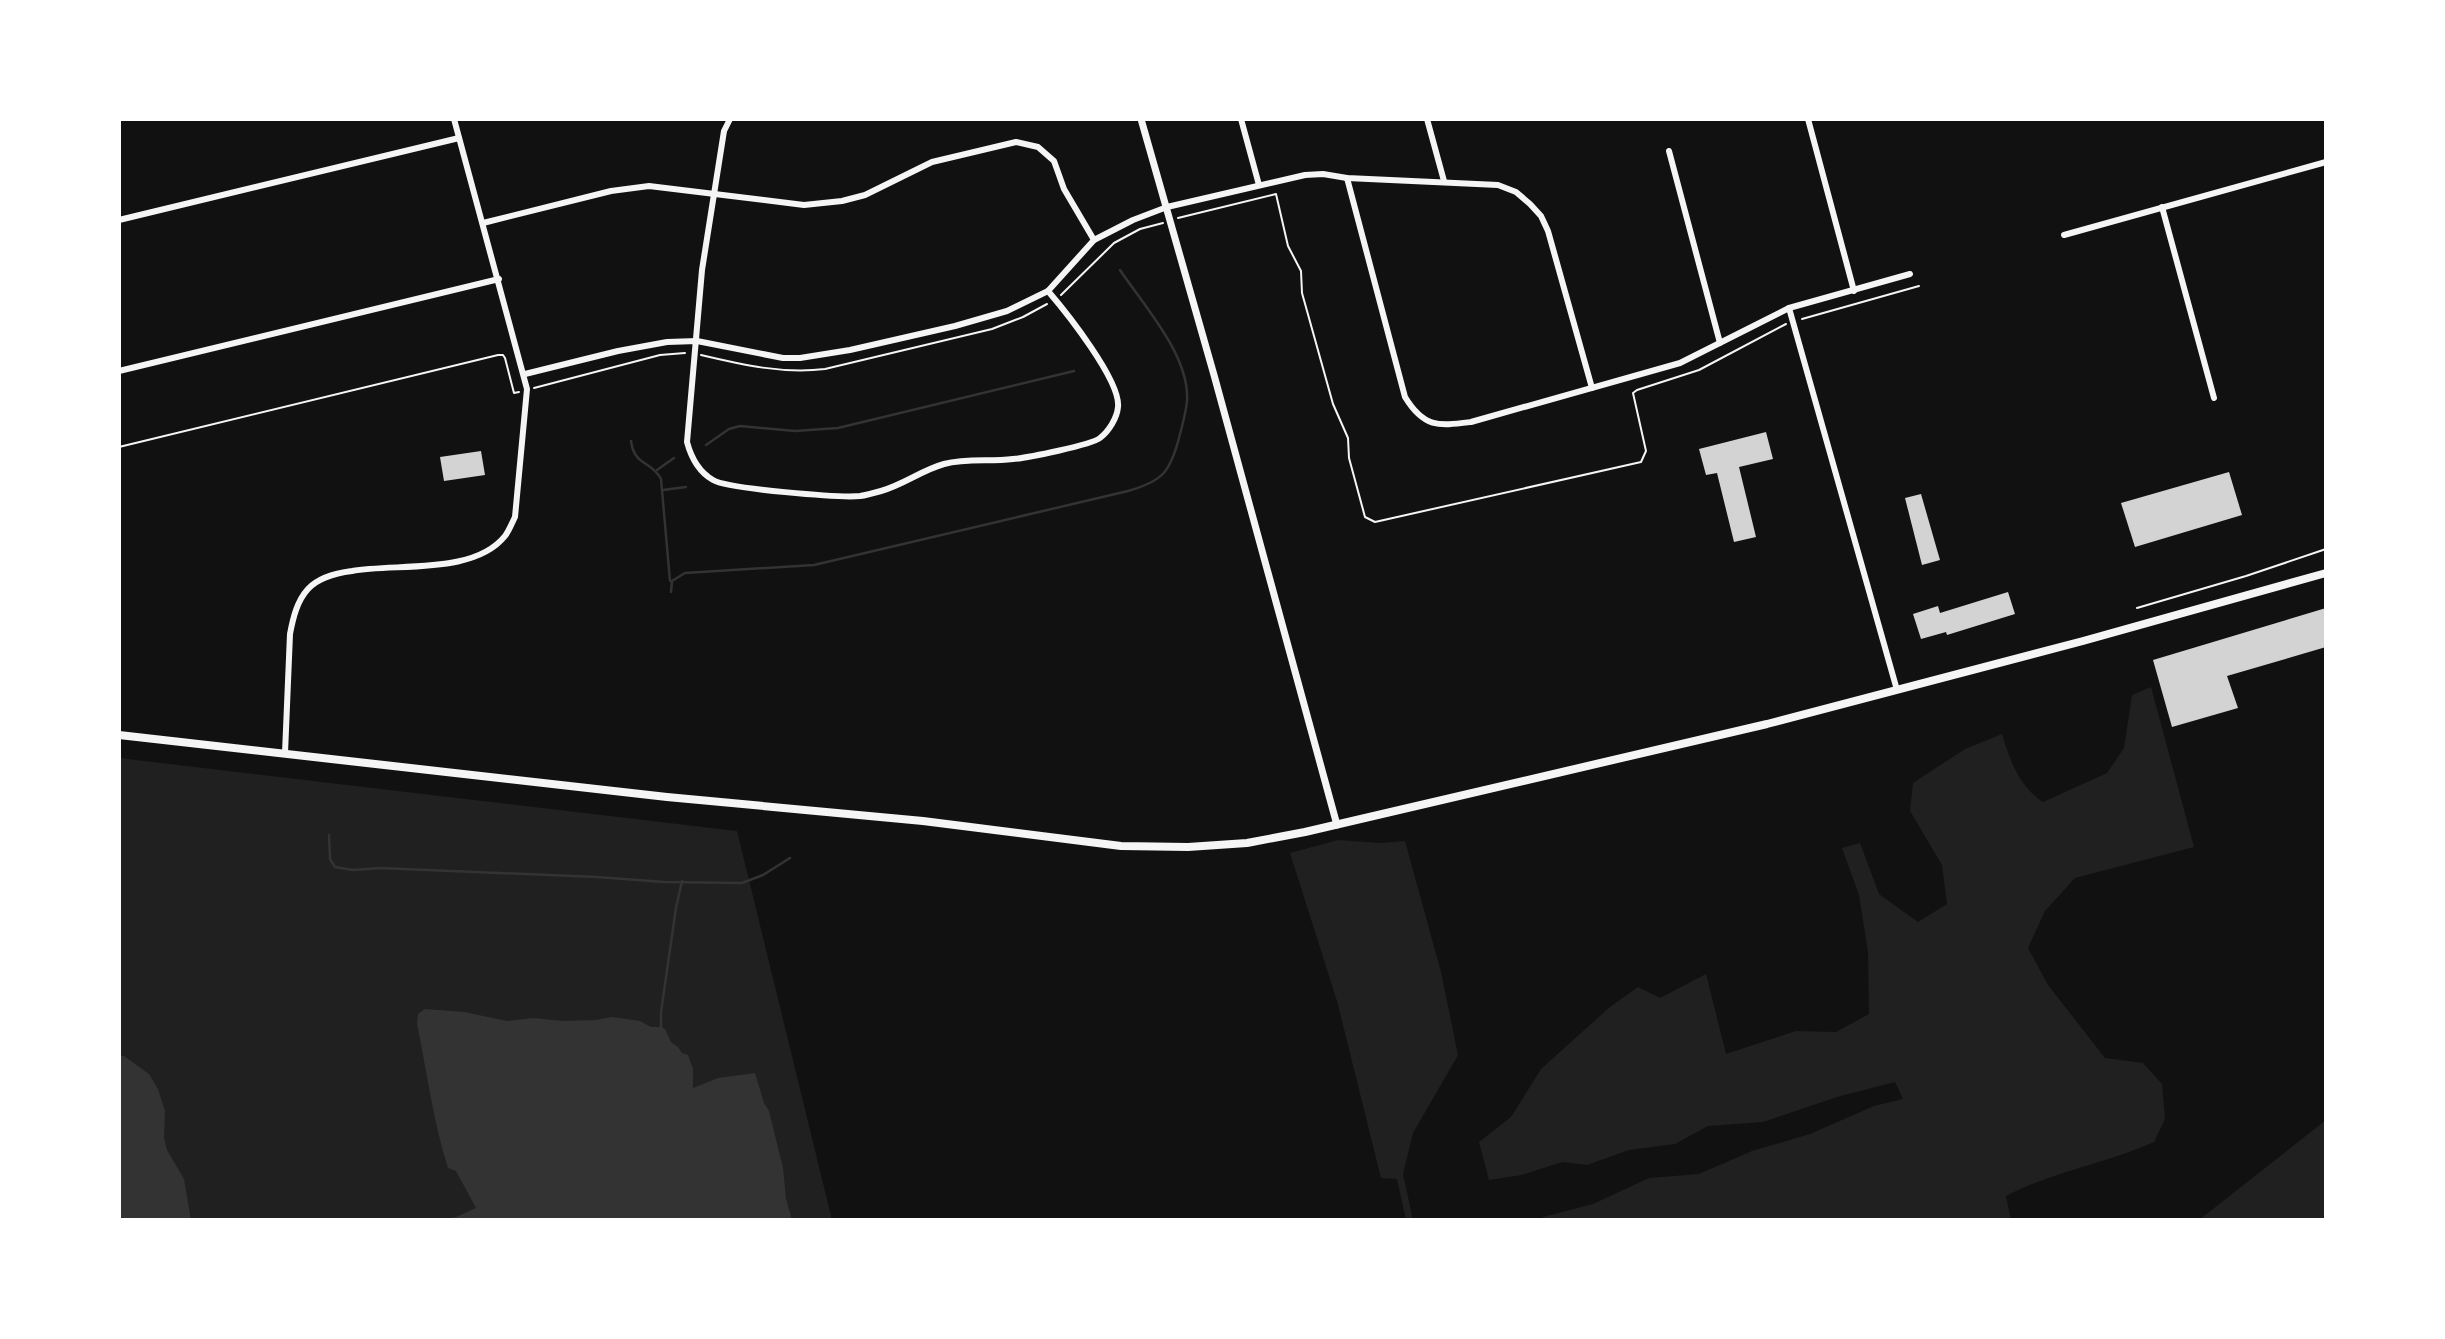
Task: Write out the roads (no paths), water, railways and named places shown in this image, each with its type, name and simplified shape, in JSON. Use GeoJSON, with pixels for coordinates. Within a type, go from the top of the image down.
{"type":"FeatureCollection","features":[{"type":"Feature","properties":{"kind":"main road"},"geometry":{"type":"LineString","coordinates":[[119,735],[667,797],[923,821],[1121,846],[1188,848],[1247,843],[1337,825],[1767,724],[2084,641],[2326,573]]}},
{"type":"Feature","properties":{"kind":"street"},"geometry":{"type":"LineString","coordinates":[[285,753],[290,634],[294,614],[307,590],[318,581],[348,571],[472,559],[492,549],[506,536],[515,517],[519,499],[527,389],[454,119]]}},
{"type":"Feature","properties":{"kind":"street"},"geometry":{"type":"LineString","coordinates":[[730,119],[724,131],[702,270],[687,442],[691,456],[714,481],[736,487],[859,496],[883,491],[944,464],[1013,459],[1099,439],[1115,420],[1119,406],[1117,393],[1110,376],[1048,291]]}},
{"type":"Feature","properties":{"kind":"street"},"geometry":{"type":"LineString","coordinates":[[1141,119],[1337,825]]}},
{"type":"Feature","properties":{"kind":"street"},"geometry":{"type":"LineString","coordinates":[[1241,119],[1259,185]]}},
{"type":"Feature","properties":{"kind":"street"},"geometry":{"type":"LineString","coordinates":[[1427,119],[1444,181]]}},
{"type":"Feature","properties":{"kind":"street"},"geometry":{"type":"LineString","coordinates":[[1808,119],[1854,291]]}},
{"type":"Feature","properties":{"kind":"street"},"geometry":{"type":"LineString","coordinates":[[119,220],[459,138]]}},
{"type":"Feature","properties":{"kind":"street"},"geometry":{"type":"LineString","coordinates":[[483,223],[631,187],[659,186],[804,205],[842,201],[865,195],[932,162],[1009,143],[1024,142],[1045,151],[1054,161],[1064,190],[1094,240]]}},
{"type":"Feature","properties":{"kind":"street"},"geometry":{"type":"LineString","coordinates":[[1669,151],[1720,344]]}},
{"type":"Feature","properties":{"kind":"street"},"geometry":{"type":"LineString","coordinates":[[2064,234],[2326,162]]}},
{"type":"Feature","properties":{"kind":"street"},"geometry":{"type":"LineString","coordinates":[[524,374],[667,342],[697,341],[783,358],[822,356],[955,326],[1007,311],[1048,291],[1094,240],[1133,220],[1167,207],[1305,175],[1323,174],[1347,178],[1498,185],[1516,192],[1541,216],[1548,231],[1592,388]]}},
{"type":"Feature","properties":{"kind":"street"},"geometry":{"type":"LineString","coordinates":[[1347,178],[1405,397],[1415,413],[1428,423],[1447,425],[1471,422],[1679,363],[1789,308],[1910,274]]}},
{"type":"Feature","properties":{"kind":"street"},"geometry":{"type":"LineString","coordinates":[[2162,207],[2214,398]]}},
{"type":"Feature","properties":{"kind":"street"},"geometry":{"type":"LineString","coordinates":[[119,371],[499,279]]}},
{"type":"Feature","properties":{"kind":"street"},"geometry":{"type":"LineString","coordinates":[[1789,308],[1898,690]]}},
{"type":"Feature","properties":{"kind":"waterway"},"geometry":{"type":"LineString","coordinates":[[671,592],[672,581],[685,573],[814,565],[1128,491],[1157,479],[1168,467],[1176,450],[1187,401],[1186,384],[1164,332],[1120,270]]}},
{"type":"Feature","properties":{"kind":"waterway"},"geometry":{"type":"LineString","coordinates":[[706,445],[729,429],[740,426],[795,431],[838,428],[1074,371]]}},
{"type":"Feature","properties":{"kind":"waterway"},"geometry":{"type":"LineString","coordinates":[[631,441],[639,459],[661,479],[670,581]]}},
{"type":"Feature","properties":{"kind":"waterway"},"geometry":{"type":"LineString","coordinates":[[657,470],[674,458]]}},
{"type":"Feature","properties":{"kind":"waterway"},"geometry":{"type":"LineString","coordinates":[[663,490],[686,487]]}},
{"type":"Feature","properties":{"kind":"waterway"},"geometry":{"type":"LineString","coordinates":[[329,835],[330,859],[335,867],[353,870],[380,868],[664,882],[742,883],[763,875],[790,858]]}},
{"type":"Feature","properties":{"kind":"waterway"},"geometry":{"type":"LineString","coordinates":[[661,1027],[661,1012],[682,881]]}}]}
